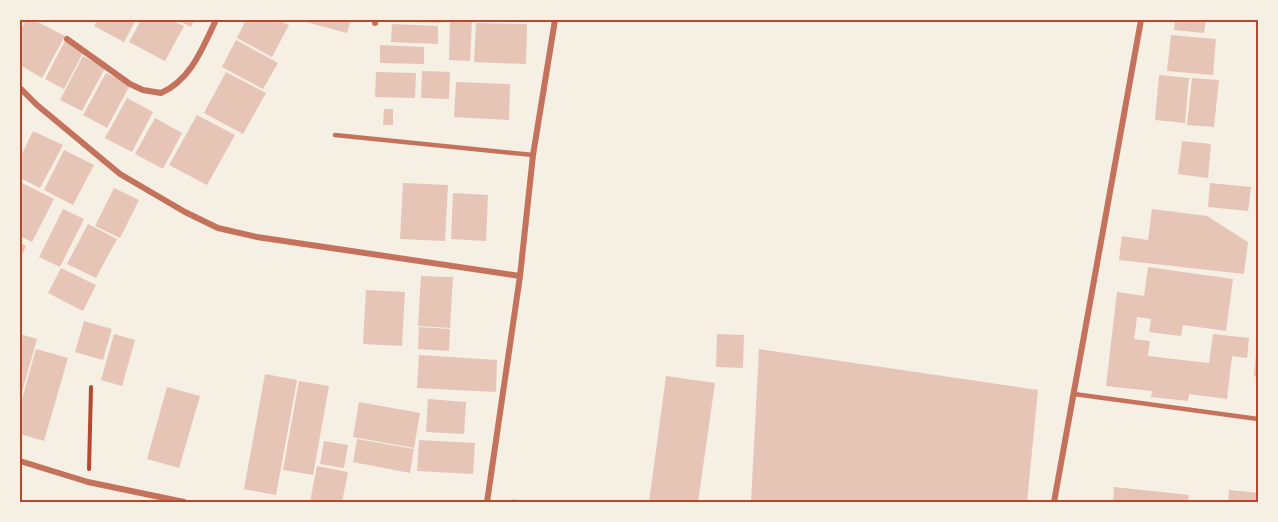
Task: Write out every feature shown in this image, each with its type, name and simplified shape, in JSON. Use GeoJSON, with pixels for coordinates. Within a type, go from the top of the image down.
{"type":"FeatureCollection","features":[{"type":"Feature","properties":{"kind":"street"},"geometry":{"type":"LineString","coordinates":[[68,39],[130,84],[143,90],[161,93],[180,81],[191,68],[216,20]]}},
{"type":"Feature","properties":{"kind":"street"},"geometry":{"type":"LineString","coordinates":[[487,502],[520,276],[533,155],[555,20]]}},
{"type":"Feature","properties":{"kind":"street"},"geometry":{"type":"LineString","coordinates":[[1054,502],[1141,20]]}},
{"type":"Feature","properties":{"kind":"street"},"geometry":{"type":"LineString","coordinates":[[20,88],[37,105],[120,174],[185,212],[218,228],[258,237],[520,276]]}},
{"type":"Feature","properties":{"kind":"street"},"geometry":{"type":"LineString","coordinates":[[20,461],[88,482],[184,502]]}},
{"type":"Feature","properties":{"kind":"lane"},"geometry":{"type":"LineString","coordinates":[[335,135],[533,155]]}},
{"type":"Feature","properties":{"kind":"lane"},"geometry":{"type":"LineString","coordinates":[[1074,393],[1258,419]]}},
{"type":"Feature","properties":{"kind":"path"},"geometry":{"type":"LineString","coordinates":[[88,482],[91,387]]}},
{"type":"Feature","properties":{"kind":"building"},"geometry":{"type":"Polygon","coordinates":[[[26,20],[34,20],[65,36],[42,78],[20,65],[20,31],[26,20]]]}},
{"type":"Feature","properties":{"kind":"building"},"geometry":{"type":"Polygon","coordinates":[[[98,20],[136,20],[124,42],[94,26],[98,20]]]}},
{"type":"Feature","properties":{"kind":"building"},"geometry":{"type":"Polygon","coordinates":[[[141,20],[171,20],[184,26],[165,61],[129,42],[141,20]]]}},
{"type":"Feature","properties":{"kind":"building"},"geometry":{"type":"Polygon","coordinates":[[[177,20],[194,20],[191,27],[177,20]]]}},
{"type":"Feature","properties":{"kind":"building"},"geometry":{"type":"Polygon","coordinates":[[[246,20],[278,20],[289,25],[272,57],[237,38],[246,20]]]}},
{"type":"Feature","properties":{"kind":"building"},"geometry":{"type":"Polygon","coordinates":[[[307,20],[351,20],[347,33],[306,22],[307,20]]]}},
{"type":"Feature","properties":{"kind":"building"},"geometry":{"type":"Polygon","coordinates":[[[441,20],[441,23],[390,21],[441,20]]]}},
{"type":"Feature","properties":{"kind":"building"},"geometry":{"type":"Polygon","coordinates":[[[450,20],[472,20],[470,61],[449,60],[450,20]]]}},
{"type":"Feature","properties":{"kind":"building"},"geometry":{"type":"Polygon","coordinates":[[[1175,20],[1206,20],[1204,33],[1174,30],[1175,20]]]}},
{"type":"Feature","properties":{"kind":"building"},"geometry":{"type":"Polygon","coordinates":[[[476,23],[527,24],[526,64],[474,62],[476,23]]]}},
{"type":"Feature","properties":{"kind":"building"},"geometry":{"type":"Polygon","coordinates":[[[392,24],[438,26],[438,44],[391,42],[392,24]]]}},
{"type":"Feature","properties":{"kind":"building"},"geometry":{"type":"Polygon","coordinates":[[[1171,35],[1216,39],[1213,75],[1167,71],[1171,35]]]}},
{"type":"Feature","properties":{"kind":"building"},"geometry":{"type":"Polygon","coordinates":[[[236,40],[278,63],[263,89],[222,67],[236,40]]]}},
{"type":"Feature","properties":{"kind":"building"},"geometry":{"type":"Polygon","coordinates":[[[65,41],[84,51],[64,89],[45,79],[65,41]]]}},
{"type":"Feature","properties":{"kind":"building"},"geometry":{"type":"Polygon","coordinates":[[[380,45],[424,47],[424,64],[380,63],[380,45]]]}},
{"type":"Feature","properties":{"kind":"building"},"geometry":{"type":"Polygon","coordinates":[[[83,56],[105,68],[82,111],[60,100],[83,56]]]}},
{"type":"Feature","properties":{"kind":"building"},"geometry":{"type":"Polygon","coordinates":[[[422,71],[450,72],[449,99],[421,98],[422,71]]]}},
{"type":"Feature","properties":{"kind":"building"},"geometry":{"type":"Polygon","coordinates":[[[226,72],[266,93],[243,134],[204,113],[226,72]]]}},
{"type":"Feature","properties":{"kind":"building"},"geometry":{"type":"Polygon","coordinates":[[[376,72],[416,73],[415,98],[375,97],[376,72]]]}},
{"type":"Feature","properties":{"kind":"building"},"geometry":{"type":"Polygon","coordinates":[[[106,73],[130,85],[107,128],[83,115],[106,73]]]}},
{"type":"Feature","properties":{"kind":"building"},"geometry":{"type":"Polygon","coordinates":[[[1159,75],[1189,78],[1185,123],[1155,120],[1159,75]]]}},
{"type":"Feature","properties":{"kind":"building"},"geometry":{"type":"Polygon","coordinates":[[[1192,78],[1219,80],[1214,127],[1187,125],[1192,78]]]}},
{"type":"Feature","properties":{"kind":"building"},"geometry":{"type":"Polygon","coordinates":[[[456,82],[510,84],[509,120],[454,117],[456,82]]]}},
{"type":"Feature","properties":{"kind":"building"},"geometry":{"type":"Polygon","coordinates":[[[127,98],[153,112],[132,152],[105,138],[127,98]]]}},
{"type":"Feature","properties":{"kind":"building"},"geometry":{"type":"Polygon","coordinates":[[[384,109],[393,109],[393,125],[383,125],[384,109]]]}},
{"type":"Feature","properties":{"kind":"building"},"geometry":{"type":"Polygon","coordinates":[[[197,115],[235,135],[207,185],[169,165],[197,115]]]}},
{"type":"Feature","properties":{"kind":"building"},"geometry":{"type":"Polygon","coordinates":[[[155,118],[182,133],[163,169],[135,154],[155,118]]]}},
{"type":"Feature","properties":{"kind":"building"},"geometry":{"type":"Polygon","coordinates":[[[33,131],[63,145],[40,188],[20,178],[20,158],[33,131]]]}},
{"type":"Feature","properties":{"kind":"building"},"geometry":{"type":"Polygon","coordinates":[[[1182,141],[1211,144],[1208,178],[1178,174],[1182,141]]]}},
{"type":"Feature","properties":{"kind":"building"},"geometry":{"type":"Polygon","coordinates":[[[64,150],[94,165],[73,205],[44,190],[64,150]]]}},
{"type":"Feature","properties":{"kind":"building"},"geometry":{"type":"Polygon","coordinates":[[[20,182],[54,199],[32,242],[20,236],[20,182]]]}},
{"type":"Feature","properties":{"kind":"building"},"geometry":{"type":"Polygon","coordinates":[[[403,183],[448,185],[445,241],[400,239],[403,183]]]}},
{"type":"Feature","properties":{"kind":"building"},"geometry":{"type":"Polygon","coordinates":[[[1210,183],[1251,187],[1248,211],[1208,207],[1210,183]]]}},
{"type":"Feature","properties":{"kind":"building"},"geometry":{"type":"Polygon","coordinates":[[[114,188],[139,200],[120,238],[95,226],[114,188]]]}},
{"type":"Feature","properties":{"kind":"building"},"geometry":{"type":"Polygon","coordinates":[[[453,193],[488,195],[486,241],[451,239],[453,193]]]}},
{"type":"Feature","properties":{"kind":"building"},"geometry":{"type":"Polygon","coordinates":[[[63,209],[84,219],[60,267],[39,257],[63,209]]]}},
{"type":"Feature","properties":{"kind":"building"},"geometry":{"type":"Polygon","coordinates":[[[1152,209],[1207,216],[1248,242],[1244,274],[1119,260],[1122,236],[1148,240],[1152,209]]]}},
{"type":"Feature","properties":{"kind":"building"},"geometry":{"type":"Polygon","coordinates":[[[88,224],[117,239],[96,278],[67,264],[88,224]]]}},
{"type":"Feature","properties":{"kind":"building"},"geometry":{"type":"Polygon","coordinates":[[[20,243],[26,246],[20,260],[20,243]]]}},
{"type":"Feature","properties":{"kind":"building"},"geometry":{"type":"Polygon","coordinates":[[[1148,267],[1233,279],[1226,331],[1183,325],[1181,336],[1149,332],[1151,319],[1137,317],[1134,339],[1150,341],[1148,356],[1209,363],[1213,334],[1249,338],[1247,358],[1232,356],[1227,399],[1189,394],[1188,401],[1151,397],[1152,391],[1106,386],[1117,292],[1144,296],[1148,267]]]}},
{"type":"Feature","properties":{"kind":"building"},"geometry":{"type":"Polygon","coordinates":[[[61,268],[96,285],[83,311],[48,293],[61,268]]]}},
{"type":"Feature","properties":{"kind":"building"},"geometry":{"type":"Polygon","coordinates":[[[421,276],[453,277],[450,328],[418,326],[421,276]]]}},
{"type":"Feature","properties":{"kind":"building"},"geometry":{"type":"Polygon","coordinates":[[[366,290],[405,292],[402,346],[363,344],[366,290]]]}},
{"type":"Feature","properties":{"kind":"building"},"geometry":{"type":"Polygon","coordinates":[[[84,321],[112,329],[103,360],[75,352],[84,321]]]}},
{"type":"Feature","properties":{"kind":"building"},"geometry":{"type":"Polygon","coordinates":[[[419,327],[450,329],[449,351],[418,349],[419,327]]]}},
{"type":"Feature","properties":{"kind":"building"},"geometry":{"type":"Polygon","coordinates":[[[20,334],[37,339],[20,399],[20,334]]]}},
{"type":"Feature","properties":{"kind":"building"},"geometry":{"type":"Polygon","coordinates":[[[114,334],[135,340],[122,386],[101,380],[114,334]]]}},
{"type":"Feature","properties":{"kind":"building"},"geometry":{"type":"Polygon","coordinates":[[[717,334],[744,335],[743,368],[716,367],[717,334]]]}},
{"type":"Feature","properties":{"kind":"building"},"geometry":{"type":"Polygon","coordinates":[[[1257,342],[1258,376],[1254,376],[1257,342]]]}},
{"type":"Feature","properties":{"kind":"building"},"geometry":{"type":"Polygon","coordinates":[[[36,349],[68,358],[44,441],[20,434],[20,406],[36,349]]]}},
{"type":"Feature","properties":{"kind":"building"},"geometry":{"type":"Polygon","coordinates":[[[759,349],[1038,390],[1027,502],[751,502],[759,349]]]}},
{"type":"Feature","properties":{"kind":"building"},"geometry":{"type":"Polygon","coordinates":[[[419,355],[497,360],[496,392],[417,388],[419,355]]]}},
{"type":"Feature","properties":{"kind":"building"},"geometry":{"type":"Polygon","coordinates":[[[265,374],[297,380],[276,495],[244,489],[265,374]]]}},
{"type":"Feature","properties":{"kind":"building"},"geometry":{"type":"Polygon","coordinates":[[[666,376],[715,383],[698,502],[649,502],[666,376]]]}},
{"type":"Feature","properties":{"kind":"building"},"geometry":{"type":"Polygon","coordinates":[[[299,381],[329,386],[313,475],[283,470],[299,381]]]}},
{"type":"Feature","properties":{"kind":"building"},"geometry":{"type":"Polygon","coordinates":[[[167,387],[200,396],[179,468],[147,459],[167,387]]]}},
{"type":"Feature","properties":{"kind":"building"},"geometry":{"type":"Polygon","coordinates":[[[428,399],[466,402],[464,434],[426,432],[428,399]]]}},
{"type":"Feature","properties":{"kind":"building"},"geometry":{"type":"Polygon","coordinates":[[[359,402],[420,413],[414,448],[353,437],[359,402]]]}},
{"type":"Feature","properties":{"kind":"building"},"geometry":{"type":"Polygon","coordinates":[[[357,439],[414,449],[410,473],[353,462],[357,439]]]}},
{"type":"Feature","properties":{"kind":"building"},"geometry":{"type":"Polygon","coordinates":[[[419,440],[475,443],[473,474],[417,471],[419,440]]]}},
{"type":"Feature","properties":{"kind":"building"},"geometry":{"type":"Polygon","coordinates":[[[324,441],[348,445],[344,468],[320,464],[324,441]]]}},
{"type":"Feature","properties":{"kind":"building"},"geometry":{"type":"Polygon","coordinates":[[[317,466],[348,472],[342,502],[310,502],[317,466]]]}},
{"type":"Feature","properties":{"kind":"building"},"geometry":{"type":"Polygon","coordinates":[[[1114,487],[1189,495],[1188,502],[1113,502],[1114,487]]]}},
{"type":"Feature","properties":{"kind":"building"},"geometry":{"type":"Polygon","coordinates":[[[1229,490],[1258,493],[1258,502],[1228,502],[1229,490]]]}},
{"type":"Feature","properties":{"kind":"building"},"geometry":{"type":"Polygon","coordinates":[[[512,499],[531,501],[531,502],[511,502],[512,499]]]}}]}
